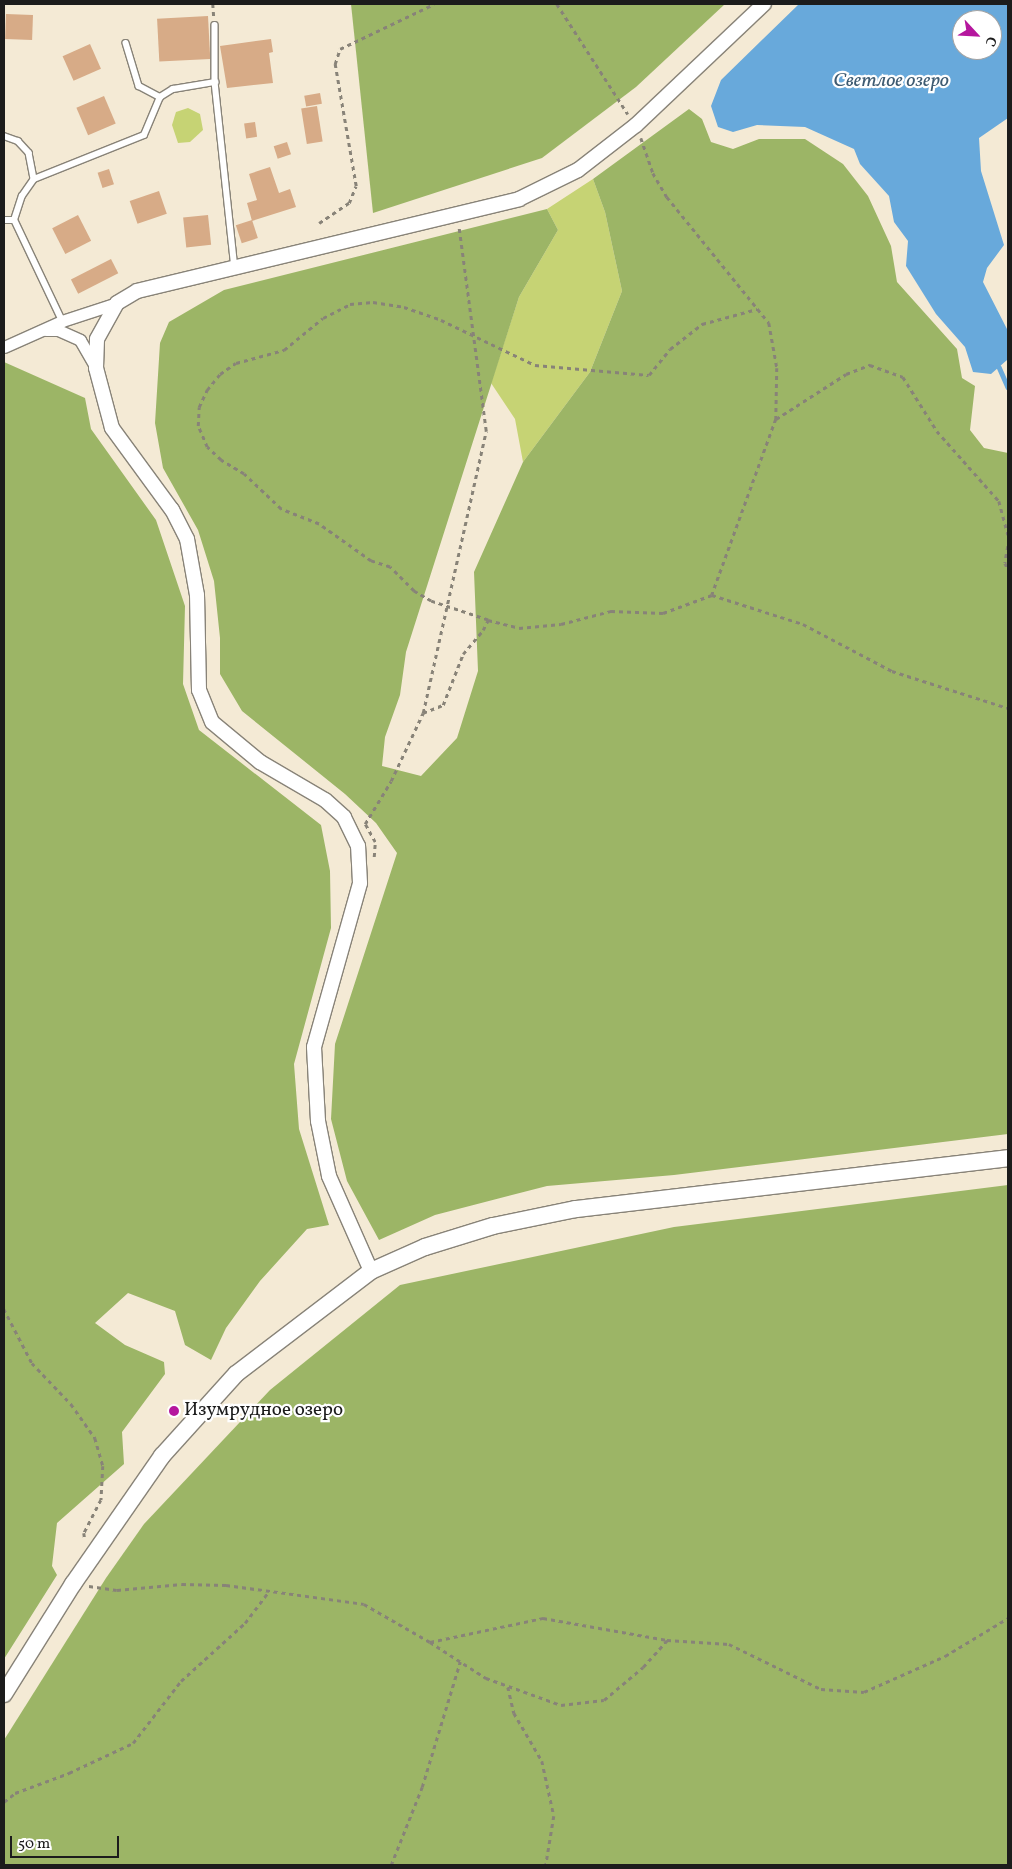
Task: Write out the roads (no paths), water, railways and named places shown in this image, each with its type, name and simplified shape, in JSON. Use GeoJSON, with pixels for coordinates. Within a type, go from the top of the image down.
{"type":"FeatureCollection","features":[{"type":"Feature","properties":{"kind":"main road"},"geometry":{"type":"LineString","coordinates":[[4,1694],[73,1584],[162,1456],[236,1374],[371,1271],[425,1246],[493,1226],[576,1209],[1008,1158]]}},
{"type":"Feature","properties":{"kind":"street"},"geometry":{"type":"LineString","coordinates":[[4,347],[62,321],[117,303],[137,290],[519,199],[578,170],[636,125],[764,4]]}},
{"type":"Feature","properties":{"kind":"street"},"geometry":{"type":"LineString","coordinates":[[96,368],[97,339],[117,303]]}},
{"type":"Feature","properties":{"kind":"street"},"geometry":{"type":"LineString","coordinates":[[44,330],[58,330],[80,340],[96,368],[112,428],[172,510],[188,539],[198,594],[198,690],[212,722],[260,762],[325,800],[344,817],[358,846],[360,883],[314,1047],[318,1121],[329,1176],[371,1271]]}},
{"type":"Feature","properties":{"kind":"lane"},"geometry":{"type":"LineString","coordinates":[[215,25],[215,82],[234,268]]}},
{"type":"Feature","properties":{"kind":"lane"},"geometry":{"type":"LineString","coordinates":[[126,43],[139,86],[160,97]]}},
{"type":"Feature","properties":{"kind":"lane"},"geometry":{"type":"LineString","coordinates":[[62,321],[14,220],[22,196],[34,179],[144,135],[160,97],[173,89],[215,82]]}},
{"type":"Feature","properties":{"kind":"lane"},"geometry":{"type":"LineString","coordinates":[[4,136],[18,141],[29,153],[34,179]]}},
{"type":"Feature","properties":{"kind":"lane"},"geometry":{"type":"LineString","coordinates":[[4,220],[14,220]]}},
{"type":"Feature","properties":{"kind":"water","name":"Светлое озеро"},"geometry":{"type":"Polygon","coordinates":[[[799,4],[1008,4],[1008,118],[979,138],[981,171],[1004,245],[987,268],[983,282],[1008,331],[1007,360],[991,374],[973,372],[965,347],[936,314],[906,266],[908,241],[894,222],[889,196],[860,164],[854,149],[805,127],[757,125],[733,132],[718,127],[711,106],[721,80],[799,4]]]}},
{"type":"Feature","properties":{"kind":"waterway"},"geometry":{"type":"LineString","coordinates":[[999,367],[1008,387]]}},
{"type":"Feature","properties":{"kind":"place","name":"Изумрудное озеро"},"geometry":{"type":"Point","coordinates":[174,1411]}}]}
